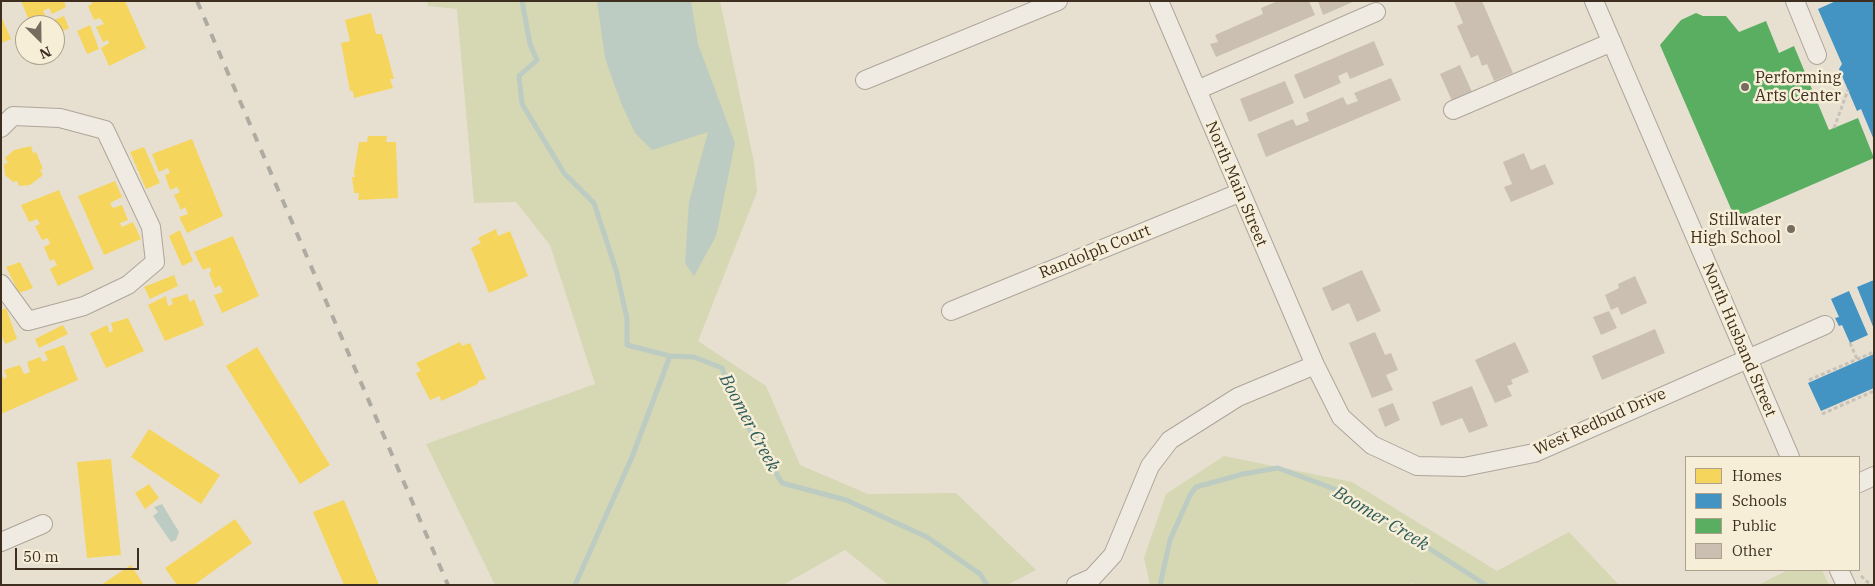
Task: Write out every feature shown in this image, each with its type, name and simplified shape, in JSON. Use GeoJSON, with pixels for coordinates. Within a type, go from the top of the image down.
{"type":"FeatureCollection","features":[{"type":"Feature","properties":{"kind":"street"},"geometry":{"type":"LineString","coordinates":[[865,80],[1058,1]]}},
{"type":"Feature","properties":{"kind":"street","name":"North Main Street"},"geometry":{"type":"LineString","coordinates":[[1159,1],[1239,192],[1315,366]]}},
{"type":"Feature","properties":{"kind":"street","name":"North Husband Street"},"geometry":{"type":"LineString","coordinates":[[1594,1],[1790,456]]}},
{"type":"Feature","properties":{"kind":"street"},"geometry":{"type":"LineString","coordinates":[[1795,1],[1817,55]]}},
{"type":"Feature","properties":{"kind":"street"},"geometry":{"type":"LineString","coordinates":[[1197,90],[1376,12]]}},
{"type":"Feature","properties":{"kind":"street"},"geometry":{"type":"LineString","coordinates":[[1453,110],[1612,42]]}},
{"type":"Feature","properties":{"kind":"street"},"geometry":{"type":"LineString","coordinates":[[1,284],[28,321],[84,306],[128,285],[155,262],[151,228],[105,130],[60,118],[5,120]]}},
{"type":"Feature","properties":{"kind":"street","name":"Randolph Court"},"geometry":{"type":"LineString","coordinates":[[951,311],[1239,192]]}},
{"type":"Feature","properties":{"kind":"street","name":"West Redbud Drive"},"geometry":{"type":"LineString","coordinates":[[1315,366],[1341,417],[1372,445],[1417,466],[1464,467],[1534,453],[1826,324]]}},
{"type":"Feature","properties":{"kind":"street"},"geometry":{"type":"LineString","coordinates":[[1076,585],[1092,578],[1113,556],[1136,504],[1150,466],[1170,440],[1238,398],[1315,366]]}},
{"type":"Feature","properties":{"kind":"street"},"geometry":{"type":"LineString","coordinates":[[1860,483],[1874,476]]}},
{"type":"Feature","properties":{"kind":"street"},"geometry":{"type":"LineString","coordinates":[[1,542],[43,524]]}},
{"type":"Feature","properties":{"kind":"street"},"geometry":{"type":"LineString","coordinates":[[1839,571],[1846,585]]}},
{"type":"Feature","properties":{"kind":"path"},"geometry":{"type":"LineString","coordinates":[[1834,128],[1848,90]]}},
{"type":"Feature","properties":{"kind":"path"},"geometry":{"type":"LineString","coordinates":[[1850,343],[1857,359]]}},
{"type":"Feature","properties":{"kind":"path"},"geometry":{"type":"LineString","coordinates":[[1808,380],[1874,352]]}},
{"type":"Feature","properties":{"kind":"path"},"geometry":{"type":"LineString","coordinates":[[1822,414],[1874,392]]}},
{"type":"Feature","properties":{"kind":"path"},"geometry":{"type":"LineString","coordinates":[[1858,571],[1871,585]]}},
{"type":"Feature","properties":{"kind":"green space"},"geometry":{"type":"Polygon","coordinates":[[[427,1],[720,1],[754,162],[757,192],[698,341],[766,386],[800,465],[868,494],[956,493],[1036,570],[1007,585],[889,585],[845,550],[783,585],[495,585],[426,444],[595,384],[550,245],[516,202],[474,203],[457,9],[428,6],[427,1]]]}},
{"type":"Feature","properties":{"kind":"green space"},"geometry":{"type":"Polygon","coordinates":[[[1224,456],[1352,482],[1497,571],[1569,532],[1619,585],[1416,585],[1411,583],[1407,585],[1150,585],[1144,558],[1166,494],[1224,456]]]}},
{"type":"Feature","properties":{"kind":"green space"},"geometry":{"type":"Polygon","coordinates":[[[1786,571],[1822,571],[1829,585],[1758,585],[1786,571]]]}},
{"type":"Feature","properties":{"kind":"shaded area"},"geometry":{"type":"Polygon","coordinates":[[[597,1],[691,1],[698,44],[735,143],[716,236],[694,276],[685,263],[689,202],[708,132],[652,150],[635,133],[621,103],[605,58],[597,1]]]}},
{"type":"Feature","properties":{"kind":"shaded area"},"geometry":{"type":"Polygon","coordinates":[[[162,504],[179,532],[176,540],[171,542],[153,516],[158,512],[154,507],[162,504]]]}},
{"type":"Feature","properties":{"kind":"building: Homes"},"geometry":{"type":"Polygon","coordinates":[[[21,1],[64,1],[66,7],[52,14],[49,8],[43,11],[45,15],[27,15],[21,1]]]}},
{"type":"Feature","properties":{"kind":"building: Homes"},"geometry":{"type":"Polygon","coordinates":[[[91,1],[125,1],[146,48],[109,66],[101,48],[109,43],[108,40],[103,42],[96,27],[104,24],[100,18],[94,20],[88,6],[92,4],[91,1]]]}},
{"type":"Feature","properties":{"kind":"building: Homes"},"geometry":{"type":"Polygon","coordinates":[[[371,13],[376,34],[382,34],[394,79],[390,79],[393,88],[354,98],[353,91],[350,91],[341,43],[350,41],[345,20],[371,13]]]}},
{"type":"Feature","properties":{"kind":"building: Homes"},"geometry":{"type":"Polygon","coordinates":[[[1,16],[11,39],[1,43],[1,16]]]}},
{"type":"Feature","properties":{"kind":"building: Homes"},"geometry":{"type":"Polygon","coordinates":[[[65,18],[69,28],[65,30],[65,18]]]}},
{"type":"Feature","properties":{"kind":"building: Homes"},"geometry":{"type":"Polygon","coordinates":[[[90,25],[99,49],[87,54],[77,31],[90,25]]]}},
{"type":"Feature","properties":{"kind":"building: Homes"},"geometry":{"type":"Polygon","coordinates":[[[368,136],[387,136],[386,142],[396,142],[398,198],[358,200],[359,193],[354,193],[352,177],[355,177],[354,172],[359,142],[367,142],[368,136]]]}},
{"type":"Feature","properties":{"kind":"building: Homes"},"geometry":{"type":"Polygon","coordinates":[[[192,139],[223,216],[187,233],[179,217],[188,214],[185,207],[181,210],[174,195],[180,192],[177,187],[170,190],[165,175],[170,173],[168,168],[159,172],[152,154],[192,139]]]}},
{"type":"Feature","properties":{"kind":"building: Homes"},"geometry":{"type":"Polygon","coordinates":[[[31,146],[33,153],[36,152],[43,169],[40,170],[43,175],[30,185],[19,186],[17,181],[13,182],[5,175],[4,164],[8,163],[5,158],[14,150],[31,146]]]}},
{"type":"Feature","properties":{"kind":"building: Homes"},"geometry":{"type":"Polygon","coordinates":[[[144,147],[160,183],[146,189],[130,152],[144,147]]]}},
{"type":"Feature","properties":{"kind":"building: Homes"},"geometry":{"type":"Polygon","coordinates":[[[115,181],[122,197],[110,203],[113,208],[122,205],[128,220],[120,223],[122,227],[133,222],[141,239],[104,255],[78,196],[115,181]]]}},
{"type":"Feature","properties":{"kind":"building: Homes"},"geometry":{"type":"Polygon","coordinates":[[[59,190],[94,269],[58,286],[50,269],[57,265],[54,259],[50,261],[44,247],[50,244],[48,238],[42,240],[35,226],[40,224],[37,219],[29,222],[21,205],[59,190]]]}},
{"type":"Feature","properties":{"kind":"building: Homes"},"geometry":{"type":"Polygon","coordinates":[[[496,229],[498,236],[510,231],[528,276],[489,293],[471,248],[481,243],[478,238],[496,229]]]}},
{"type":"Feature","properties":{"kind":"building: Homes"},"geometry":{"type":"Polygon","coordinates":[[[180,230],[193,261],[182,266],[169,236],[180,230]]]}},
{"type":"Feature","properties":{"kind":"building: Homes"},"geometry":{"type":"Polygon","coordinates":[[[233,236],[259,296],[222,313],[214,295],[223,292],[220,285],[215,288],[209,273],[211,272],[210,267],[203,270],[194,252],[233,236]]]}},
{"type":"Feature","properties":{"kind":"building: Homes"},"geometry":{"type":"Polygon","coordinates":[[[20,262],[33,288],[19,293],[6,267],[20,262]]]}},
{"type":"Feature","properties":{"kind":"building: Homes"},"geometry":{"type":"Polygon","coordinates":[[[174,275],[178,286],[150,299],[144,287],[174,275]]]}},
{"type":"Feature","properties":{"kind":"building: Homes"},"geometry":{"type":"Polygon","coordinates":[[[187,294],[190,302],[194,299],[204,325],[165,341],[148,305],[166,296],[168,306],[173,304],[171,299],[187,294]]]}},
{"type":"Feature","properties":{"kind":"building: Homes"},"geometry":{"type":"Polygon","coordinates":[[[6,308],[17,339],[5,344],[1,334],[1,310],[6,308]]]}},
{"type":"Feature","properties":{"kind":"building: Homes"},"geometry":{"type":"Polygon","coordinates":[[[128,318],[144,351],[106,368],[90,333],[107,325],[110,333],[113,330],[111,323],[128,318]]]}},
{"type":"Feature","properties":{"kind":"building: Homes"},"geometry":{"type":"Polygon","coordinates":[[[63,325],[68,334],[39,348],[35,339],[63,325]]]}},
{"type":"Feature","properties":{"kind":"building: Homes"},"geometry":{"type":"Polygon","coordinates":[[[460,342],[462,346],[470,343],[486,379],[478,381],[478,384],[441,401],[440,396],[430,400],[416,373],[421,371],[416,363],[460,342]]]}},
{"type":"Feature","properties":{"kind":"building: Homes"},"geometry":{"type":"Polygon","coordinates":[[[64,345],[78,380],[1,414],[1,373],[4,379],[7,377],[4,370],[20,365],[24,374],[30,372],[27,362],[40,357],[43,362],[48,360],[44,352],[64,345]]]}},
{"type":"Feature","properties":{"kind":"building: Homes"},"geometry":{"type":"Polygon","coordinates":[[[257,347],[330,465],[300,484],[226,366],[257,347]]]}},
{"type":"Feature","properties":{"kind":"building: Homes"},"geometry":{"type":"Polygon","coordinates":[[[149,429],[220,475],[201,504],[131,457],[149,429]]]}},
{"type":"Feature","properties":{"kind":"building: Homes"},"geometry":{"type":"Polygon","coordinates":[[[111,459],[121,555],[87,558],[77,462],[111,459]]]}},
{"type":"Feature","properties":{"kind":"building: Homes"},"geometry":{"type":"Polygon","coordinates":[[[149,484],[159,498],[145,509],[135,493],[149,484]]]}},
{"type":"Feature","properties":{"kind":"building: Homes"},"geometry":{"type":"Polygon","coordinates":[[[344,500],[379,585],[344,585],[313,512],[344,500]]]}},
{"type":"Feature","properties":{"kind":"building: Homes"},"geometry":{"type":"Polygon","coordinates":[[[235,519],[252,543],[194,585],[177,585],[165,568],[235,519]]]}},
{"type":"Feature","properties":{"kind":"building: Homes"},"geometry":{"type":"Polygon","coordinates":[[[131,565],[144,585],[101,585],[131,565]]]}},
{"type":"Feature","properties":{"kind":"building: Schools"},"geometry":{"type":"Polygon","coordinates":[[[1836,1],[1874,1],[1874,140],[1861,109],[1857,111],[1839,69],[1842,64],[1818,9],[1836,1]]]}},
{"type":"Feature","properties":{"kind":"building: Schools"},"geometry":{"type":"Polygon","coordinates":[[[1874,280],[1874,329],[1857,287],[1874,280]]]}},
{"type":"Feature","properties":{"kind":"building: Schools"},"geometry":{"type":"Polygon","coordinates":[[[1849,291],[1868,335],[1850,343],[1842,325],[1839,326],[1835,318],[1839,317],[1831,299],[1849,291]]]}},
{"type":"Feature","properties":{"kind":"building: Schools"},"geometry":{"type":"Polygon","coordinates":[[[1874,354],[1874,388],[1821,411],[1808,383],[1874,354]]]}},
{"type":"Feature","properties":{"kind":"building: Public","name":"Performing Arts Center"},"geometry":{"type":"Polygon","coordinates":[[[1696,13],[1703,16],[1726,16],[1739,32],[1766,21],[1779,53],[1794,46],[1829,130],[1858,118],[1874,158],[1735,218],[1660,45],[1681,20],[1696,13]]]}},
{"type":"Feature","properties":{"kind":"building: Other"},"geometry":{"type":"Polygon","coordinates":[[[1278,1],[1309,1],[1315,15],[1216,57],[1210,44],[1218,42],[1215,35],[1263,14],[1261,8],[1278,1]]]}},
{"type":"Feature","properties":{"kind":"building: Other"},"geometry":{"type":"Polygon","coordinates":[[[1318,1],[1355,1],[1323,15],[1318,1]]]}},
{"type":"Feature","properties":{"kind":"building: Other"},"geometry":{"type":"Polygon","coordinates":[[[1454,1],[1482,1],[1513,73],[1494,81],[1487,64],[1482,66],[1478,55],[1471,58],[1457,26],[1463,23],[1454,1]]]}},
{"type":"Feature","properties":{"kind":"building: Other"},"geometry":{"type":"Polygon","coordinates":[[[1374,41],[1384,65],[1350,79],[1347,72],[1338,76],[1341,83],[1304,99],[1294,75],[1374,41]]]}},
{"type":"Feature","properties":{"kind":"building: Other"},"geometry":{"type":"Polygon","coordinates":[[[1460,65],[1473,94],[1453,103],[1440,74],[1460,65]]]}},
{"type":"Feature","properties":{"kind":"building: Other"},"geometry":{"type":"Polygon","coordinates":[[[1391,78],[1401,100],[1266,157],[1257,134],[1293,119],[1296,126],[1309,121],[1306,113],[1343,97],[1347,105],[1358,101],[1354,93],[1391,78]]]}},
{"type":"Feature","properties":{"kind":"building: Other"},"geometry":{"type":"Polygon","coordinates":[[[1285,81],[1294,103],[1249,122],[1240,99],[1285,81]]]}},
{"type":"Feature","properties":{"kind":"building: Other"},"geometry":{"type":"Polygon","coordinates":[[[1524,153],[1531,170],[1545,164],[1554,184],[1511,202],[1504,187],[1512,184],[1503,162],[1524,153]]]}},
{"type":"Feature","properties":{"kind":"building: Other"},"geometry":{"type":"Polygon","coordinates":[[[1362,270],[1381,311],[1357,322],[1349,303],[1332,311],[1322,288],[1362,270]]]}},
{"type":"Feature","properties":{"kind":"building: Other"},"geometry":{"type":"Polygon","coordinates":[[[1635,276],[1647,303],[1621,315],[1618,307],[1611,310],[1605,295],[1619,288],[1618,284],[1635,276]]]}},
{"type":"Feature","properties":{"kind":"building: Other"},"geometry":{"type":"Polygon","coordinates":[[[1609,311],[1617,328],[1601,335],[1593,317],[1609,311]]]}},
{"type":"Feature","properties":{"kind":"building: Other"},"geometry":{"type":"Polygon","coordinates":[[[1655,329],[1665,353],[1602,380],[1592,356],[1655,329]]]}},
{"type":"Feature","properties":{"kind":"building: Other"},"geometry":{"type":"Polygon","coordinates":[[[1375,332],[1385,355],[1391,353],[1398,370],[1386,375],[1393,390],[1372,398],[1349,343],[1375,332]]]}},
{"type":"Feature","properties":{"kind":"building: Other"},"geometry":{"type":"Polygon","coordinates":[[[1515,342],[1529,372],[1511,380],[1513,384],[1507,386],[1512,396],[1495,403],[1475,360],[1515,342]]]}},
{"type":"Feature","properties":{"kind":"building: Other"},"geometry":{"type":"Polygon","coordinates":[[[1472,386],[1488,426],[1469,433],[1462,418],[1441,426],[1432,402],[1472,386]]]}},
{"type":"Feature","properties":{"kind":"building: Other"},"geometry":{"type":"Polygon","coordinates":[[[1393,403],[1400,420],[1385,427],[1378,409],[1393,403]]]}},
{"type":"Feature","properties":{"kind":"waterway","name":"Boomer Creek"},"geometry":{"type":"LineString","coordinates":[[522,1],[530,44],[537,60],[519,76],[522,104],[564,173],[594,203],[616,270],[627,318],[627,345],[670,356],[694,357],[722,368],[743,418],[782,483],[846,500],[927,537],[980,574],[987,585]]}},
{"type":"Feature","properties":{"kind":"waterway"},"geometry":{"type":"LineString","coordinates":[[575,585],[632,457],[670,356]]}},
{"type":"Feature","properties":{"kind":"waterway","name":"Boomer Creek"},"geometry":{"type":"LineString","coordinates":[[1160,585],[1170,540],[1190,495],[1196,487],[1243,474],[1278,468],[1340,491],[1486,585]]}},
{"type":"Feature","properties":{"kind":"railway"},"geometry":{"type":"LineString","coordinates":[[197,1],[448,585]]}},
{"type":"Feature","properties":{"kind":"place","name":"Performing Arts Center"},"geometry":{"type":"Point","coordinates":[1745,87]}},
{"type":"Feature","properties":{"kind":"place","name":"Stillwater High School"},"geometry":{"type":"Point","coordinates":[1791,229]}}]}
